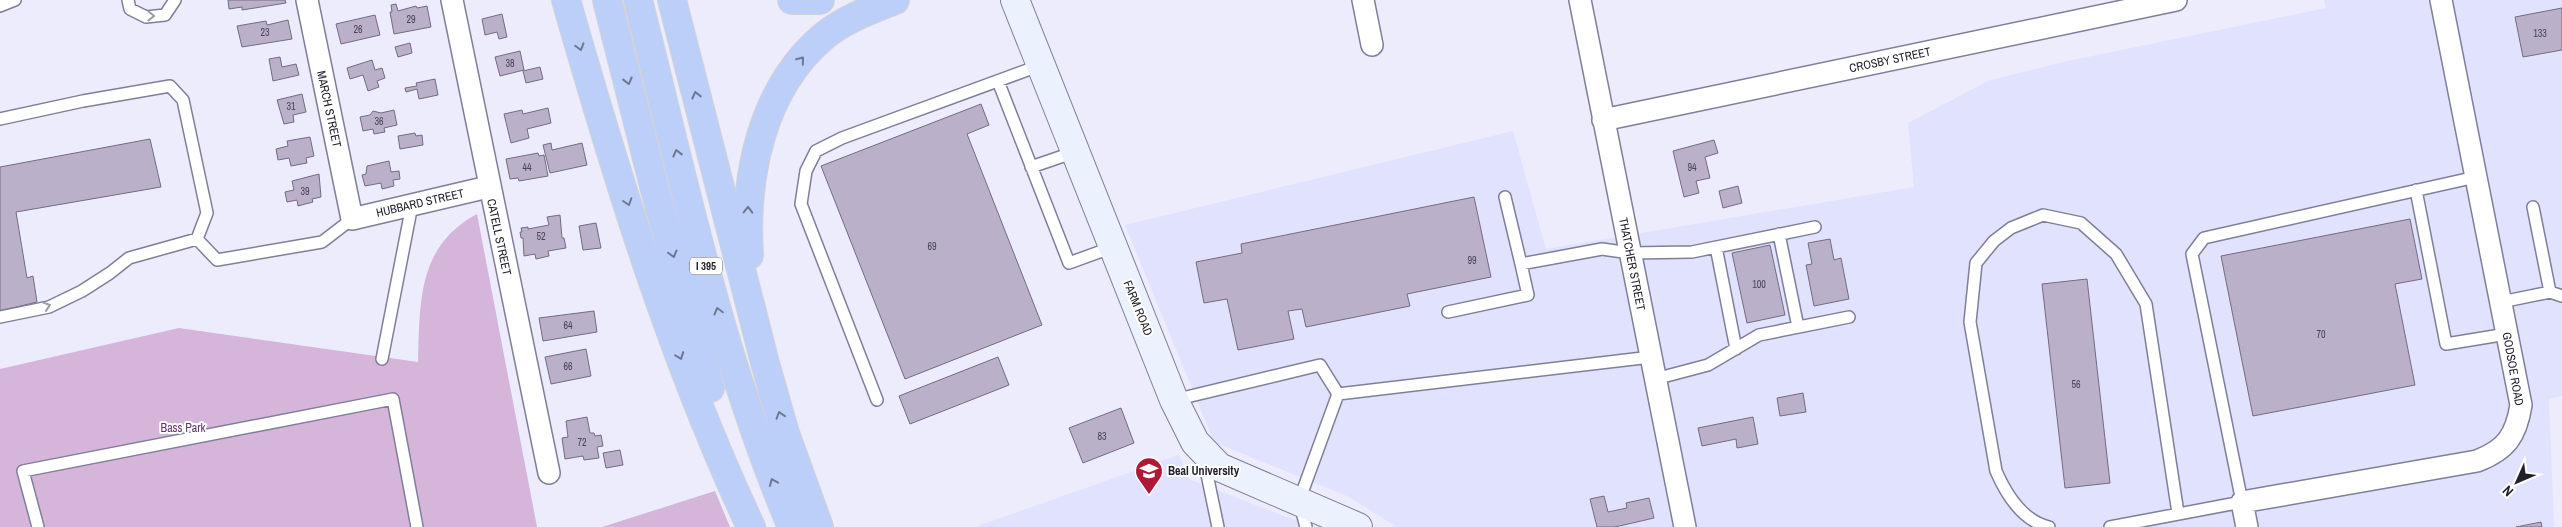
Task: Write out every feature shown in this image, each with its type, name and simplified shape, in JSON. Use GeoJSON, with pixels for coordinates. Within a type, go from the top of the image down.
{"type":"FeatureCollection","features":[{"type":"Feature","properties":{"kind":"highway"},"geometry":{"type":"LineString","coordinates":[[566,0],[600,116],[660,298],[700,406],[751,527]]}},
{"type":"Feature","properties":{"kind":"highway","name":"I 395"},"geometry":{"type":"LineString","coordinates":[[608,0],[692,327],[720,420],[759,527]]}},
{"type":"Feature","properties":{"kind":"highway","name":"I 395"},"geometry":{"type":"LineString","coordinates":[[638,0],[728,350],[762,452],[792,527]]}},
{"type":"Feature","properties":{"kind":"highway"},"geometry":{"type":"LineString","coordinates":[[672,0],[765,363],[785,433],[819,527]]}},
{"type":"Feature","properties":{"kind":"highway"},"geometry":{"type":"LineString","coordinates":[[792,0],[820,0]]}},
{"type":"Feature","properties":{"kind":"highway"},"geometry":{"type":"LineString","coordinates":[[765,363],[753,295],[747,219],[750,180],[764,130],[784,85],[815,45],[842,23],[895,0]]}},
{"type":"Feature","properties":{"kind":"street","name":"MARCH STREET"},"geometry":{"type":"LineString","coordinates":[[307,0],[352,219]]}},
{"type":"Feature","properties":{"kind":"street","name":"CATELL STREET"},"geometry":{"type":"LineString","coordinates":[[452,0],[488,187],[548,473]]}},
{"type":"Feature","properties":{"kind":"street","name":"FARM ROAD"},"geometry":{"type":"LineString","coordinates":[[1015,0],[1174,400],[1182,418],[1203,451],[1228,472],[1358,527]]}},
{"type":"Feature","properties":{"kind":"street"},"geometry":{"type":"LineString","coordinates":[[1362,0],[1372,45]]}},
{"type":"Feature","properties":{"kind":"street","name":"THATCHER STREET"},"geometry":{"type":"LineString","coordinates":[[1580,0],[1685,527]]}},
{"type":"Feature","properties":{"kind":"street","name":"CROSBY STREET"},"geometry":{"type":"LineString","coordinates":[[1603,120],[2176,0]]}},
{"type":"Feature","properties":{"kind":"street","name":"GODSOE ROAD"},"geometry":{"type":"LineString","coordinates":[[2242,502],[2477,461],[2495,454],[2509,440],[2518,424],[2521,405],[2441,0]]}},
{"type":"Feature","properties":{"kind":"street","name":"HUBBARD STREET"},"geometry":{"type":"LineString","coordinates":[[352,219],[488,187]]}},
{"type":"Feature","properties":{"kind":"street"},"geometry":{"type":"LineString","coordinates":[[2242,502],[2247,527]]}},
{"type":"Feature","properties":{"kind":"lane"},"geometry":{"type":"LineString","coordinates":[[0,6],[15,0]]}},
{"type":"Feature","properties":{"kind":"lane"},"geometry":{"type":"LineString","coordinates":[[128,0],[130,9],[146,17],[165,15],[175,0]]}},
{"type":"Feature","properties":{"kind":"lane"},"geometry":{"type":"LineString","coordinates":[[877,400],[801,204],[806,171],[816,151],[842,138],[1041,66]]}},
{"type":"Feature","properties":{"kind":"lane"},"geometry":{"type":"LineString","coordinates":[[998,81],[1069,262],[1113,248]]}},
{"type":"Feature","properties":{"kind":"lane"},"geometry":{"type":"LineString","coordinates":[[0,119],[84,101],[170,86],[183,100],[207,213],[197,239]]}},
{"type":"Feature","properties":{"kind":"lane"},"geometry":{"type":"LineString","coordinates":[[1031,167],[1075,152]]}},
{"type":"Feature","properties":{"kind":"lane"},"geometry":{"type":"LineString","coordinates":[[2110,527],[2242,502],[2192,254],[2204,238],[2476,177]]}},
{"type":"Feature","properties":{"kind":"lane"},"geometry":{"type":"LineString","coordinates":[[2416,190],[2446,344],[2507,334]]}},
{"type":"Feature","properties":{"kind":"lane"},"geometry":{"type":"LineString","coordinates":[[1448,312],[1528,295],[1505,197]]}},
{"type":"Feature","properties":{"kind":"lane"},"geometry":{"type":"LineString","coordinates":[[382,359],[412,205]]}},
{"type":"Feature","properties":{"kind":"lane"},"geometry":{"type":"LineString","coordinates":[[2533,207],[2550,292]]}},
{"type":"Feature","properties":{"kind":"lane"},"geometry":{"type":"LineString","coordinates":[[2049,527],[2040,525],[2020,509],[2005,493],[1996,471],[1970,322],[1976,263],[1994,241],[2011,228],[2042,215],[2081,223],[2116,254],[2146,304],[2178,513]]}},
{"type":"Feature","properties":{"kind":"lane"},"geometry":{"type":"LineString","coordinates":[[197,239],[217,260],[322,242],[352,219]]}},
{"type":"Feature","properties":{"kind":"lane"},"geometry":{"type":"LineString","coordinates":[[1521,264],[1602,249],[1630,253],[1681,253],[1815,227]]}},
{"type":"Feature","properties":{"kind":"lane"},"geometry":{"type":"LineString","coordinates":[[1779,234],[1798,327]]}},
{"type":"Feature","properties":{"kind":"lane"},"geometry":{"type":"LineString","coordinates":[[0,317],[49,307],[82,291],[129,258],[197,239]]}},
{"type":"Feature","properties":{"kind":"lane"},"geometry":{"type":"LineString","coordinates":[[1716,247],[1736,349]]}},
{"type":"Feature","properties":{"kind":"lane"},"geometry":{"type":"LineString","coordinates":[[2500,302],[2550,292],[2562,296]]}},
{"type":"Feature","properties":{"kind":"lane"},"geometry":{"type":"LineString","coordinates":[[1655,379],[1708,365],[1760,335],[1849,317]]}},
{"type":"Feature","properties":{"kind":"lane"},"geometry":{"type":"LineString","coordinates":[[1338,394],[1651,357]]}},
{"type":"Feature","properties":{"kind":"lane"},"geometry":{"type":"LineString","coordinates":[[1174,400],[1320,366],[1338,394]]}},
{"type":"Feature","properties":{"kind":"lane"},"geometry":{"type":"LineString","coordinates":[[1306,527],[1299,501],[1338,394]]}},
{"type":"Feature","properties":{"kind":"lane"},"geometry":{"type":"LineString","coordinates":[[38,527],[23,471],[393,400],[418,527]]}},
{"type":"Feature","properties":{"kind":"lane"},"geometry":{"type":"LineString","coordinates":[[1203,451],[1218,527]]}},
{"type":"Feature","properties":{"kind":"shaded area"},"geometry":{"type":"Polygon","coordinates":[[[2324,0],[2562,0],[2562,396],[2549,399],[2554,527],[1397,527],[1349,497],[1214,442],[1125,225],[1513,131],[1546,249],[1914,187],[1908,123],[1990,80],[2063,62],[2326,8],[2324,0]]]}},
{"type":"Feature","properties":{"kind":"shaded area","name":"Beal University"},"geometry":{"type":"Polygon","coordinates":[[[1179,455],[1189,479],[1312,527],[975,527],[1179,455]]]}},
{"type":"Feature","properties":{"kind":"green space","name":"Bass Park"},"geometry":{"type":"Polygon","coordinates":[[[477,214],[537,527],[0,527],[0,369],[179,328],[418,362],[422,298],[432,259],[443,242],[457,227],[477,214]]]}},
{"type":"Feature","properties":{"kind":"green space"},"geometry":{"type":"Polygon","coordinates":[[[715,491],[730,527],[602,527],[715,491]]]}},
{"type":"Feature","properties":{"kind":"building"},"geometry":{"type":"Polygon","coordinates":[[[228,0],[285,0],[286,3],[242,10],[242,7],[229,9],[228,0]]]}},
{"type":"Feature","properties":{"kind":"building"},"geometry":{"type":"Polygon","coordinates":[[[396,4],[398,11],[416,6],[417,8],[427,6],[431,27],[394,34],[390,12],[392,12],[391,5],[396,4]]]}},
{"type":"Feature","properties":{"kind":"building"},"geometry":{"type":"Polygon","coordinates":[[[2562,8],[2562,50],[2523,57],[2515,17],[2562,8]]]}},
{"type":"Feature","properties":{"kind":"building"},"geometry":{"type":"Polygon","coordinates":[[[502,14],[507,37],[499,39],[497,32],[485,35],[482,19],[502,14]]]}},
{"type":"Feature","properties":{"kind":"building"},"geometry":{"type":"Polygon","coordinates":[[[375,15],[380,35],[341,44],[336,24],[375,15]]]}},
{"type":"Feature","properties":{"kind":"building"},"geometry":{"type":"Polygon","coordinates":[[[288,20],[292,39],[242,47],[237,26],[266,21],[267,25],[288,20]]]}},
{"type":"Feature","properties":{"kind":"building"},"geometry":{"type":"Polygon","coordinates":[[[410,43],[412,53],[398,57],[395,47],[410,43]]]}},
{"type":"Feature","properties":{"kind":"building"},"geometry":{"type":"Polygon","coordinates":[[[520,51],[524,70],[500,76],[495,57],[520,51]]]}},
{"type":"Feature","properties":{"kind":"building"},"geometry":{"type":"Polygon","coordinates":[[[280,57],[282,67],[296,64],[299,75],[273,81],[269,59],[280,57]]]}},
{"type":"Feature","properties":{"kind":"building"},"geometry":{"type":"Polygon","coordinates":[[[372,60],[375,70],[382,68],[385,78],[377,81],[379,87],[368,91],[363,75],[350,79],[347,68],[372,60]]]}},
{"type":"Feature","properties":{"kind":"building"},"geometry":{"type":"Polygon","coordinates":[[[540,67],[543,79],[526,83],[523,71],[540,67]]]}},
{"type":"Feature","properties":{"kind":"building"},"geometry":{"type":"Polygon","coordinates":[[[435,79],[438,95],[419,99],[417,89],[406,92],[405,88],[417,86],[416,83],[435,79]]]}},
{"type":"Feature","properties":{"kind":"building"},"geometry":{"type":"Polygon","coordinates":[[[302,94],[306,112],[293,115],[294,122],[284,124],[277,100],[302,94]]]}},
{"type":"Feature","properties":{"kind":"building"},"geometry":{"type":"Polygon","coordinates":[[[981,104],[989,125],[967,134],[1042,325],[905,379],[821,166],[981,104]]]}},
{"type":"Feature","properties":{"kind":"building"},"geometry":{"type":"Polygon","coordinates":[[[548,108],[551,123],[527,129],[529,138],[511,143],[504,114],[522,110],[523,114],[548,108]]]}},
{"type":"Feature","properties":{"kind":"building"},"geometry":{"type":"Polygon","coordinates":[[[394,110],[397,125],[384,128],[385,132],[374,134],[373,129],[363,131],[360,117],[370,115],[373,111],[381,113],[394,110]]]}},
{"type":"Feature","properties":{"kind":"building"},"geometry":{"type":"Polygon","coordinates":[[[415,133],[416,136],[422,135],[423,145],[400,149],[398,136],[415,133]]]}},
{"type":"Feature","properties":{"kind":"building"},"geometry":{"type":"Polygon","coordinates":[[[310,137],[314,156],[306,158],[307,163],[291,166],[289,158],[278,160],[276,149],[288,146],[287,141],[310,137]]]}},
{"type":"Feature","properties":{"kind":"building"},"geometry":{"type":"Polygon","coordinates":[[[150,139],[161,187],[16,212],[27,278],[33,276],[37,302],[0,311],[0,167],[150,139]]]}},
{"type":"Feature","properties":{"kind":"building"},"geometry":{"type":"Polygon","coordinates":[[[1714,140],[1718,153],[1705,157],[1710,178],[1696,181],[1699,193],[1684,197],[1673,151],[1714,140]]]}},
{"type":"Feature","properties":{"kind":"building"},"geometry":{"type":"Polygon","coordinates":[[[551,143],[552,150],[582,143],[587,165],[550,173],[543,145],[551,143]]]}},
{"type":"Feature","properties":{"kind":"building"},"geometry":{"type":"Polygon","coordinates":[[[538,153],[539,156],[544,155],[548,176],[519,181],[518,178],[510,179],[506,159],[538,153]]]}},
{"type":"Feature","properties":{"kind":"building"},"geometry":{"type":"Polygon","coordinates":[[[389,161],[391,172],[399,171],[400,179],[393,180],[394,186],[382,189],[381,183],[365,186],[362,175],[366,174],[367,166],[389,161]]]}},
{"type":"Feature","properties":{"kind":"building"},"geometry":{"type":"Polygon","coordinates":[[[319,174],[321,197],[312,199],[313,202],[298,206],[297,200],[287,202],[285,192],[294,190],[292,181],[319,174]]]}},
{"type":"Feature","properties":{"kind":"building"},"geometry":{"type":"Polygon","coordinates":[[[1738,186],[1742,203],[1723,208],[1719,191],[1738,186]]]}},
{"type":"Feature","properties":{"kind":"building"},"geometry":{"type":"Polygon","coordinates":[[[1474,197],[1491,277],[1407,294],[1410,306],[1306,327],[1302,309],[1288,311],[1294,339],[1238,350],[1227,299],[1204,303],[1196,262],[1242,253],[1241,244],[1474,197]]]}},
{"type":"Feature","properties":{"kind":"building"},"geometry":{"type":"Polygon","coordinates":[[[560,215],[562,238],[564,238],[566,248],[548,251],[549,256],[536,259],[535,254],[524,256],[521,228],[528,227],[528,229],[549,225],[547,217],[560,215]]]}},
{"type":"Feature","properties":{"kind":"building"},"geometry":{"type":"Polygon","coordinates":[[[2410,219],[2422,279],[2395,284],[2415,385],[2253,416],[2221,256],[2410,219]]]}},
{"type":"Feature","properties":{"kind":"building"},"geometry":{"type":"Polygon","coordinates":[[[596,223],[601,248],[583,250],[579,226],[596,223]]]}},
{"type":"Feature","properties":{"kind":"building"},"geometry":{"type":"Polygon","coordinates":[[[1830,239],[1834,260],[1841,258],[1849,299],[1814,306],[1806,265],[1812,264],[1808,243],[1830,239]]]}},
{"type":"Feature","properties":{"kind":"building"},"geometry":{"type":"Polygon","coordinates":[[[1770,245],[1785,315],[1747,323],[1732,253],[1770,245]]]}},
{"type":"Feature","properties":{"kind":"building"},"geometry":{"type":"Polygon","coordinates":[[[2087,279],[2110,483],[2065,488],[2042,284],[2087,279]]]}},
{"type":"Feature","properties":{"kind":"building"},"geometry":{"type":"Polygon","coordinates":[[[594,311],[597,332],[543,341],[539,318],[594,311]]]}},
{"type":"Feature","properties":{"kind":"building"},"geometry":{"type":"Polygon","coordinates":[[[586,349],[591,376],[551,384],[545,357],[586,349]]]}},
{"type":"Feature","properties":{"kind":"building"},"geometry":{"type":"Polygon","coordinates":[[[998,357],[1009,385],[910,424],[899,396],[998,357]]]}},
{"type":"Feature","properties":{"kind":"building"},"geometry":{"type":"Polygon","coordinates":[[[1803,393],[1806,412],[1780,416],[1777,398],[1803,393]]]}},
{"type":"Feature","properties":{"kind":"building"},"geometry":{"type":"Polygon","coordinates":[[[1121,408],[1134,443],[1083,463],[1069,428],[1121,408]]]}},
{"type":"Feature","properties":{"kind":"building"},"geometry":{"type":"Polygon","coordinates":[[[587,417],[590,433],[594,433],[595,436],[601,435],[603,446],[597,447],[599,458],[584,460],[583,456],[565,459],[562,438],[568,437],[566,421],[587,417]]]}},
{"type":"Feature","properties":{"kind":"building"},"geometry":{"type":"Polygon","coordinates":[[[1753,417],[1758,444],[1737,448],[1736,439],[1702,446],[1698,428],[1753,417]]]}},
{"type":"Feature","properties":{"kind":"building"},"geometry":{"type":"Polygon","coordinates":[[[620,450],[623,465],[606,468],[603,453],[620,450]]]}},
{"type":"Feature","properties":{"kind":"building"},"geometry":{"type":"Polygon","coordinates":[[[1604,496],[1608,512],[1627,508],[1626,503],[1649,498],[1654,518],[1615,527],[1597,527],[1590,499],[1604,496]]]}},
{"type":"Feature","properties":{"kind":"building"},"geometry":{"type":"Polygon","coordinates":[[[2541,522],[2542,527],[2516,527],[2541,522]]]}},
{"type":"Feature","properties":{"kind":"place","name":"Beal University"},"geometry":{"type":"Point","coordinates":[1149,495]}}]}
